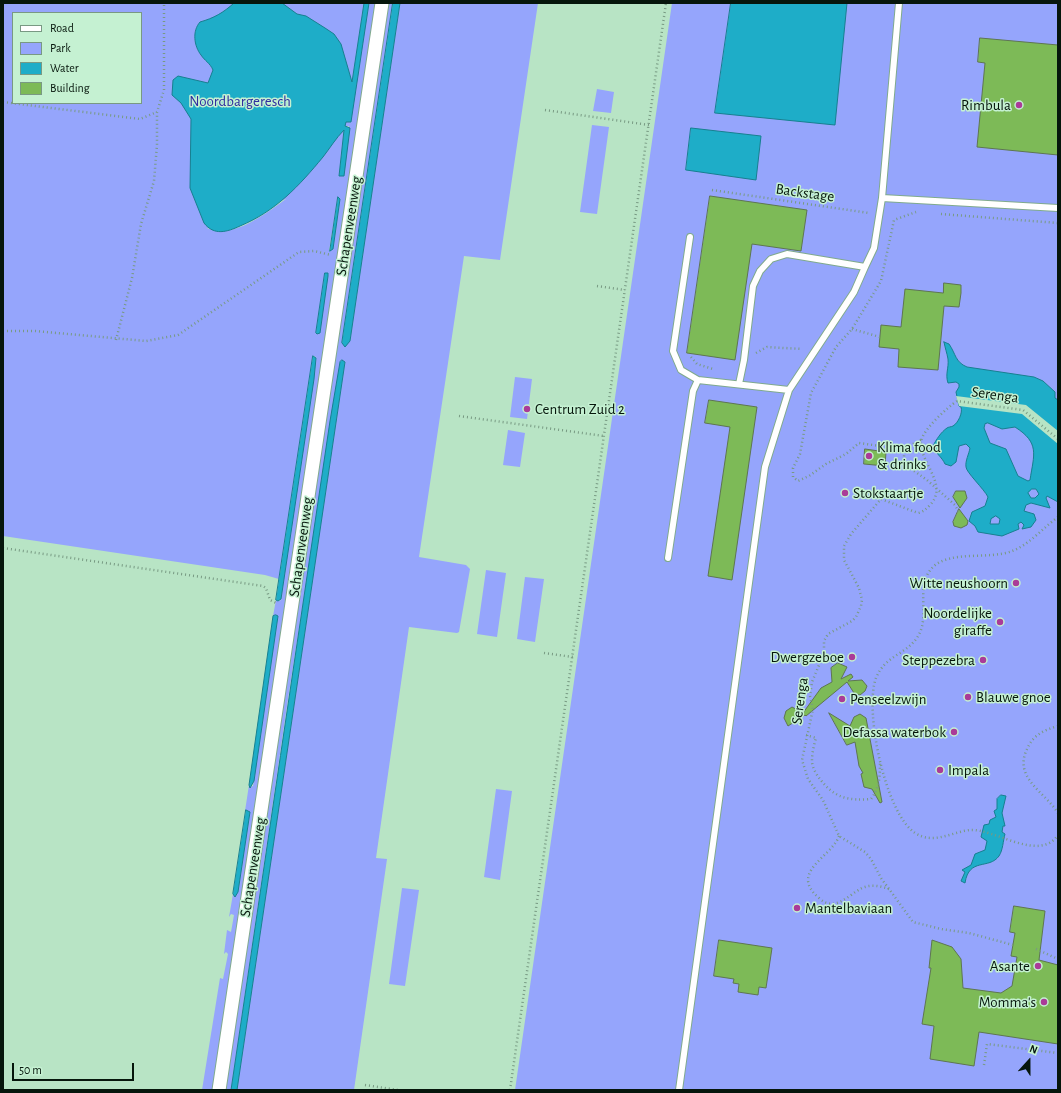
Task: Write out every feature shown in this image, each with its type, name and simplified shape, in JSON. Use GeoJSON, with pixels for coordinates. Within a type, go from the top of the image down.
{"type":"FeatureCollection","features":[{"type":"Feature","properties":{"kind":"street","name":"Schapenveenweg"},"geometry":{"type":"LineString","coordinates":[[219,1090],[382,3]]}},
{"type":"Feature","properties":{"kind":"lane"},"geometry":{"type":"LineString","coordinates":[[679,1090],[765,467],[789,390],[854,292],[874,248],[882,198],[899,3]]}},
{"type":"Feature","properties":{"kind":"lane"},"geometry":{"type":"LineString","coordinates":[[882,198],[1058,208]]}},
{"type":"Feature","properties":{"kind":"lane"},"geometry":{"type":"LineString","coordinates":[[690,237],[673,351],[680,370],[698,380],[789,390]]}},
{"type":"Feature","properties":{"kind":"lane"},"geometry":{"type":"LineString","coordinates":[[739,384],[744,360],[753,286],[760,271],[771,259],[786,254],[865,268]]}},
{"type":"Feature","properties":{"kind":"lane"},"geometry":{"type":"LineString","coordinates":[[668,558],[693,391],[698,380]]}},
{"type":"Feature","properties":{"kind":"path"},"geometry":{"type":"LineString","coordinates":[[116,340],[132,278],[141,224],[154,181],[157,145],[157,112],[164,90],[164,3]]}},
{"type":"Feature","properties":{"kind":"path"},"geometry":{"type":"LineString","coordinates":[[510,1090],[666,3]]}},
{"type":"Feature","properties":{"kind":"path"},"geometry":{"type":"LineString","coordinates":[[19,104],[140,119],[157,112]]}},
{"type":"Feature","properties":{"kind":"path"},"geometry":{"type":"LineString","coordinates":[[545,110],[649,125]]}},
{"type":"Feature","properties":{"kind":"path","name":"Backstage"},"geometry":{"type":"LineString","coordinates":[[712,190],[880,215],[890,217],[894,220]]}},
{"type":"Feature","properties":{"kind":"path"},"geometry":{"type":"LineString","coordinates":[[880,446],[859,443],[846,454],[826,464],[810,476],[798,481],[793,477],[793,468],[800,454],[811,393],[836,347],[852,329],[881,281],[894,220],[914,212],[922,213]]}},
{"type":"Feature","properties":{"kind":"path"},"geometry":{"type":"LineString","coordinates":[[937,214],[1058,223]]}},
{"type":"Feature","properties":{"kind":"path"},"geometry":{"type":"LineString","coordinates":[[3,332],[35,331],[116,340],[146,341],[178,335],[299,252],[314,251],[344,257]]}},
{"type":"Feature","properties":{"kind":"path"},"geometry":{"type":"LineString","coordinates":[[597,286],[625,290]]}},
{"type":"Feature","properties":{"kind":"path"},"geometry":{"type":"LineString","coordinates":[[852,329],[880,337]]}},
{"type":"Feature","properties":{"kind":"path"},"geometry":{"type":"LineString","coordinates":[[823,339],[836,347]]}},
{"type":"Feature","properties":{"kind":"path"},"geometry":{"type":"LineString","coordinates":[[744,360],[767,347],[801,350],[805,344]]}},
{"type":"Feature","properties":{"kind":"path"},"geometry":{"type":"LineString","coordinates":[[690,357],[697,364],[718,370]]}},
{"type":"Feature","properties":{"kind":"path","name":"Serenga"},"geometry":{"type":"LineString","coordinates":[[839,836],[823,800],[808,779],[802,760],[806,735],[813,709],[810,696],[812,682],[824,653],[824,641],[828,634],[843,627],[856,617],[861,606],[862,600],[859,588],[844,560],[844,546],[851,534],[881,499],[914,513],[922,512],[931,504],[937,490],[927,480],[907,466],[904,461],[905,451],[907,447],[921,440],[934,422],[957,401],[1023,410],[1058,439]]}},
{"type":"Feature","properties":{"kind":"path"},"geometry":{"type":"LineString","coordinates":[[459,416],[604,436]]}},
{"type":"Feature","properties":{"kind":"path"},"geometry":{"type":"LineString","coordinates":[[921,440],[922,451],[935,481],[937,490],[955,505],[960,514]]}},
{"type":"Feature","properties":{"kind":"path"},"geometry":{"type":"LineString","coordinates":[[1058,517],[1013,551],[990,556],[954,558],[942,562],[934,567],[928,575],[924,587],[923,620],[918,637],[911,645],[885,663],[876,678],[872,709],[874,733],[887,785],[895,808],[906,826],[916,834],[931,839],[970,830],[979,830],[1015,842],[1032,845],[1049,842],[1058,835]]}},
{"type":"Feature","properties":{"kind":"path"},"geometry":{"type":"LineString","coordinates":[[3,548],[263,586],[266,588],[272,602],[291,608]]}},
{"type":"Feature","properties":{"kind":"path"},"geometry":{"type":"LineString","coordinates":[[544,653],[573,657]]}},
{"type":"Feature","properties":{"kind":"path"},"geometry":{"type":"LineString","coordinates":[[1058,726],[1042,732],[1031,741],[1025,753],[1023,767],[1029,781],[1058,813]]}},
{"type":"Feature","properties":{"kind":"path"},"geometry":{"type":"LineString","coordinates":[[868,730],[874,733]]}},
{"type":"Feature","properties":{"kind":"path"},"geometry":{"type":"LineString","coordinates":[[806,735],[816,738],[812,760],[816,773],[827,788],[840,797],[856,800],[871,799],[877,791],[880,782],[880,757]]}},
{"type":"Feature","properties":{"kind":"path"},"geometry":{"type":"LineString","coordinates":[[889,889],[876,886],[866,887],[845,901],[835,903],[825,902],[814,894],[810,886],[809,879],[811,868],[834,846],[839,836],[864,852],[871,859],[881,878],[889,889],[913,922],[919,925],[969,933],[1013,945]]}},
{"type":"Feature","properties":{"kind":"path"},"geometry":{"type":"LineString","coordinates":[[1036,949],[1058,960]]}},
{"type":"Feature","properties":{"kind":"path"},"geometry":{"type":"LineString","coordinates":[[984,1065],[987,1044],[1058,1053]]}},
{"type":"Feature","properties":{"kind":"path"},"geometry":{"type":"LineString","coordinates":[[365,1085],[398,1090]]}},
{"type":"Feature","properties":{"kind":"green space","name":"Noordbargeresch"},"geometry":{"type":"Polygon","coordinates":[[[3,3],[364,3],[352,84],[350,123],[369,3],[377,3],[216,1090],[202,1090],[220,978],[223,979],[228,954],[226,952],[224,954],[227,930],[231,932],[234,915],[231,914],[229,917],[233,894],[234,896],[238,892],[250,812],[245,811],[249,785],[249,787],[253,786],[278,616],[273,616],[276,600],[280,601],[281,599],[316,357],[313,356],[279,579],[265,575],[3,536],[3,3]],[[347,126],[344,130],[339,176],[349,126],[347,126]],[[338,197],[329,251],[333,249],[340,199],[338,197]],[[286,199],[207,228],[217,231],[238,228],[269,211],[286,199]]]}},
{"type":"Feature","properties":{"kind":"green space"},"geometry":{"type":"Polygon","coordinates":[[[385,3],[393,3],[342,343],[350,341],[400,3],[538,3],[500,260],[464,256],[419,557],[466,565],[470,569],[459,632],[409,627],[376,858],[387,859],[354,1090],[237,1090],[345,362],[341,361],[288,699],[231,1090],[224,1090],[385,3]]]}},
{"type":"Feature","properties":{"kind":"green space"},"geometry":{"type":"Polygon","coordinates":[[[672,3],[1058,3],[1058,1090],[515,1090],[672,3]]]}},
{"type":"Feature","properties":{"kind":"green space"},"geometry":{"type":"Polygon","coordinates":[[[597,89],[614,92],[611,113],[593,111],[597,89]]]}},
{"type":"Feature","properties":{"kind":"green space"},"geometry":{"type":"Polygon","coordinates":[[[592,125],[609,127],[597,214],[580,212],[592,125]]]}},
{"type":"Feature","properties":{"kind":"green space"},"geometry":{"type":"Polygon","coordinates":[[[515,377],[532,379],[527,419],[510,417],[515,377]]]}},
{"type":"Feature","properties":{"kind":"green space"},"geometry":{"type":"Polygon","coordinates":[[[508,430],[525,433],[520,467],[503,465],[508,430]]]}},
{"type":"Feature","properties":{"kind":"green space"},"geometry":{"type":"Polygon","coordinates":[[[486,570],[506,573],[497,637],[477,634],[486,570]]]}},
{"type":"Feature","properties":{"kind":"green space"},"geometry":{"type":"Polygon","coordinates":[[[525,577],[544,579],[535,642],[517,639],[525,577]]]}},
{"type":"Feature","properties":{"kind":"green space"},"geometry":{"type":"Polygon","coordinates":[[[496,789],[512,791],[500,880],[484,877],[496,789]]]}},
{"type":"Feature","properties":{"kind":"green space"},"geometry":{"type":"Polygon","coordinates":[[[402,888],[419,890],[405,986],[389,984],[402,888]]]}},
{"type":"Feature","properties":{"kind":"water"},"geometry":{"type":"Polygon","coordinates":[[[234,3],[282,3],[297,14],[306,16],[334,34],[341,44],[352,82],[364,3],[369,3],[351,122],[346,122],[345,126],[350,128],[344,176],[339,176],[344,130],[305,178],[286,197],[253,220],[221,232],[212,230],[204,223],[190,188],[191,119],[181,103],[172,95],[173,80],[178,76],[208,83],[213,70],[201,55],[195,43],[197,26],[200,22],[218,15],[234,3]]]}},
{"type":"Feature","properties":{"kind":"water"},"geometry":{"type":"Polygon","coordinates":[[[393,3],[400,3],[350,341],[345,347],[342,343],[393,3]]]}},
{"type":"Feature","properties":{"kind":"water"},"geometry":{"type":"Polygon","coordinates":[[[731,3],[847,3],[835,125],[715,113],[731,3]]]}},
{"type":"Feature","properties":{"kind":"water"},"geometry":{"type":"Polygon","coordinates":[[[691,128],[761,136],[756,180],[686,170],[691,128]]]}},
{"type":"Feature","properties":{"kind":"water"},"geometry":{"type":"Polygon","coordinates":[[[338,197],[340,199],[333,249],[330,251],[338,197]]]}},
{"type":"Feature","properties":{"kind":"water"},"geometry":{"type":"Polygon","coordinates":[[[325,273],[328,273],[328,276],[320,333],[317,334],[316,333],[325,273]]]}},
{"type":"Feature","properties":{"kind":"water"},"geometry":{"type":"Polygon","coordinates":[[[944,342],[949,344],[960,363],[967,367],[1034,377],[1043,381],[1055,392],[1055,398],[1058,400],[1058,502],[1047,496],[1046,498],[1050,508],[1031,503],[1026,505],[1024,511],[1034,514],[1036,520],[1031,527],[1022,529],[1024,525],[1021,522],[1018,524],[1019,529],[1002,536],[978,532],[975,526],[969,521],[972,512],[985,506],[988,497],[966,467],[970,448],[966,444],[959,446],[956,462],[951,466],[945,464],[933,446],[939,436],[947,428],[957,423],[961,412],[961,407],[959,406],[956,392],[959,384],[956,382],[948,383],[947,380],[948,359],[944,342]],[[988,423],[985,424],[984,428],[990,443],[1006,449],[1018,476],[1028,481],[1030,480],[1034,456],[1032,444],[1028,438],[1015,427],[1002,429],[988,423]],[[1032,489],[1028,493],[1031,498],[1035,498],[1039,494],[1036,489],[1032,489]],[[996,516],[991,519],[990,524],[999,524],[1000,519],[996,516]]]}},
{"type":"Feature","properties":{"kind":"water"},"geometry":{"type":"Polygon","coordinates":[[[313,356],[316,358],[314,379],[281,599],[278,601],[276,600],[313,356]]]}},
{"type":"Feature","properties":{"kind":"water"},"geometry":{"type":"Polygon","coordinates":[[[342,360],[345,362],[237,1090],[231,1090],[330,421],[340,362],[342,360]]]}},
{"type":"Feature","properties":{"kind":"water"},"geometry":{"type":"Polygon","coordinates":[[[273,616],[278,616],[254,781],[250,788],[249,785],[273,616]]]}},
{"type":"Feature","properties":{"kind":"water"},"geometry":{"type":"Polygon","coordinates":[[[1001,795],[1006,796],[1002,813],[1005,826],[1003,826],[1002,832],[1005,834],[1000,854],[995,860],[975,867],[971,870],[967,875],[965,883],[961,881],[965,872],[962,870],[971,865],[975,854],[985,850],[987,841],[981,837],[984,825],[989,824],[990,820],[996,817],[994,811],[997,809],[997,799],[1001,795]]]}},
{"type":"Feature","properties":{"kind":"water"},"geometry":{"type":"Polygon","coordinates":[[[246,810],[250,812],[238,892],[235,897],[233,894],[246,810]]]}},
{"type":"Feature","properties":{"kind":"pier"},"geometry":{"type":"Polygon","coordinates":[[[956,396],[1026,405],[1058,431],[1058,444],[1022,414],[959,406],[956,396]]]}},
{"type":"Feature","properties":{"kind":"building","name":"Rimbula"},"geometry":{"type":"Polygon","coordinates":[[[980,38],[1058,45],[1058,155],[977,147],[985,63],[978,62],[980,38]]]}},
{"type":"Feature","properties":{"kind":"building"},"geometry":{"type":"Polygon","coordinates":[[[710,196],[807,210],[801,251],[752,244],[735,360],[687,353],[710,196]]]}},
{"type":"Feature","properties":{"kind":"building"},"geometry":{"type":"Polygon","coordinates":[[[944,283],[961,285],[961,293],[959,307],[944,306],[938,370],[898,367],[899,349],[879,347],[881,325],[901,327],[905,289],[943,293],[944,283]]]}},
{"type":"Feature","properties":{"kind":"building"},"geometry":{"type":"Polygon","coordinates":[[[709,400],[757,407],[732,580],[708,576],[730,427],[705,423],[709,400]]]}},
{"type":"Feature","properties":{"kind":"building"},"geometry":{"type":"Polygon","coordinates":[[[865,449],[886,452],[885,466],[864,464],[865,449]]]}},
{"type":"Feature","properties":{"kind":"building"},"geometry":{"type":"Polygon","coordinates":[[[956,491],[965,491],[967,498],[960,508],[953,497],[956,491]]]}},
{"type":"Feature","properties":{"kind":"building"},"geometry":{"type":"Polygon","coordinates":[[[959,509],[968,521],[967,525],[961,528],[954,526],[953,522],[959,509]]]}},
{"type":"Feature","properties":{"kind":"building"},"geometry":{"type":"Polygon","coordinates":[[[838,663],[847,667],[841,679],[851,674],[853,677],[848,681],[862,680],[867,686],[865,691],[860,695],[854,693],[847,682],[806,716],[805,715],[788,726],[784,718],[786,711],[792,707],[803,713],[821,688],[832,682],[831,668],[838,663]]]}},
{"type":"Feature","properties":{"kind":"building"},"geometry":{"type":"Polygon","coordinates":[[[829,713],[850,726],[854,717],[860,714],[866,718],[882,802],[880,803],[872,789],[864,787],[861,774],[863,773],[859,766],[855,742],[847,745],[829,713]]]}},
{"type":"Feature","properties":{"kind":"building"},"geometry":{"type":"Polygon","coordinates":[[[1014,906],[1045,911],[1039,960],[1058,965],[1058,1044],[979,1032],[974,1066],[930,1059],[934,1026],[922,1024],[931,968],[929,968],[932,940],[952,947],[961,959],[963,988],[1001,993],[1012,986],[1017,957],[1011,956],[1015,933],[1010,932],[1014,906]]]}},
{"type":"Feature","properties":{"kind":"building"},"geometry":{"type":"Polygon","coordinates":[[[719,940],[772,948],[766,988],[759,987],[758,995],[738,992],[739,984],[733,983],[734,979],[714,976],[719,940]]]}},
{"type":"Feature","properties":{"kind":"place","name":"Rimbula"},"geometry":{"type":"Point","coordinates":[1019,105]}},
{"type":"Feature","properties":{"kind":"place","name":"Centrum Zuid 2"},"geometry":{"type":"Point","coordinates":[527,409]}},
{"type":"Feature","properties":{"kind":"place","name":"Klima food & drinks"},"geometry":{"type":"Point","coordinates":[869,456]}},
{"type":"Feature","properties":{"kind":"place","name":"Stokstaartje"},"geometry":{"type":"Point","coordinates":[845,493]}},
{"type":"Feature","properties":{"kind":"place","name":"Witte neushoorn"},"geometry":{"type":"Point","coordinates":[1016,583]}},
{"type":"Feature","properties":{"kind":"place","name":"Noordelijke giraffe"},"geometry":{"type":"Point","coordinates":[1000,622]}},
{"type":"Feature","properties":{"kind":"place","name":"Dwergzeboe"},"geometry":{"type":"Point","coordinates":[852,657]}},
{"type":"Feature","properties":{"kind":"place","name":"Steppezebra"},"geometry":{"type":"Point","coordinates":[983,660]}},
{"type":"Feature","properties":{"kind":"place","name":"Blauwe gnoe"},"geometry":{"type":"Point","coordinates":[968,697]}},
{"type":"Feature","properties":{"kind":"place","name":"Penseelzwijn"},"geometry":{"type":"Point","coordinates":[842,699]}},
{"type":"Feature","properties":{"kind":"place","name":"Defassa waterbok"},"geometry":{"type":"Point","coordinates":[954,732]}},
{"type":"Feature","properties":{"kind":"place","name":"Impala"},"geometry":{"type":"Point","coordinates":[940,770]}},
{"type":"Feature","properties":{"kind":"place","name":"Mantelbaviaan"},"geometry":{"type":"Point","coordinates":[797,908]}},
{"type":"Feature","properties":{"kind":"place","name":"Asante"},"geometry":{"type":"Point","coordinates":[1038,966]}},
{"type":"Feature","properties":{"kind":"place","name":"Momma's"},"geometry":{"type":"Point","coordinates":[1044,1002]}}]}
